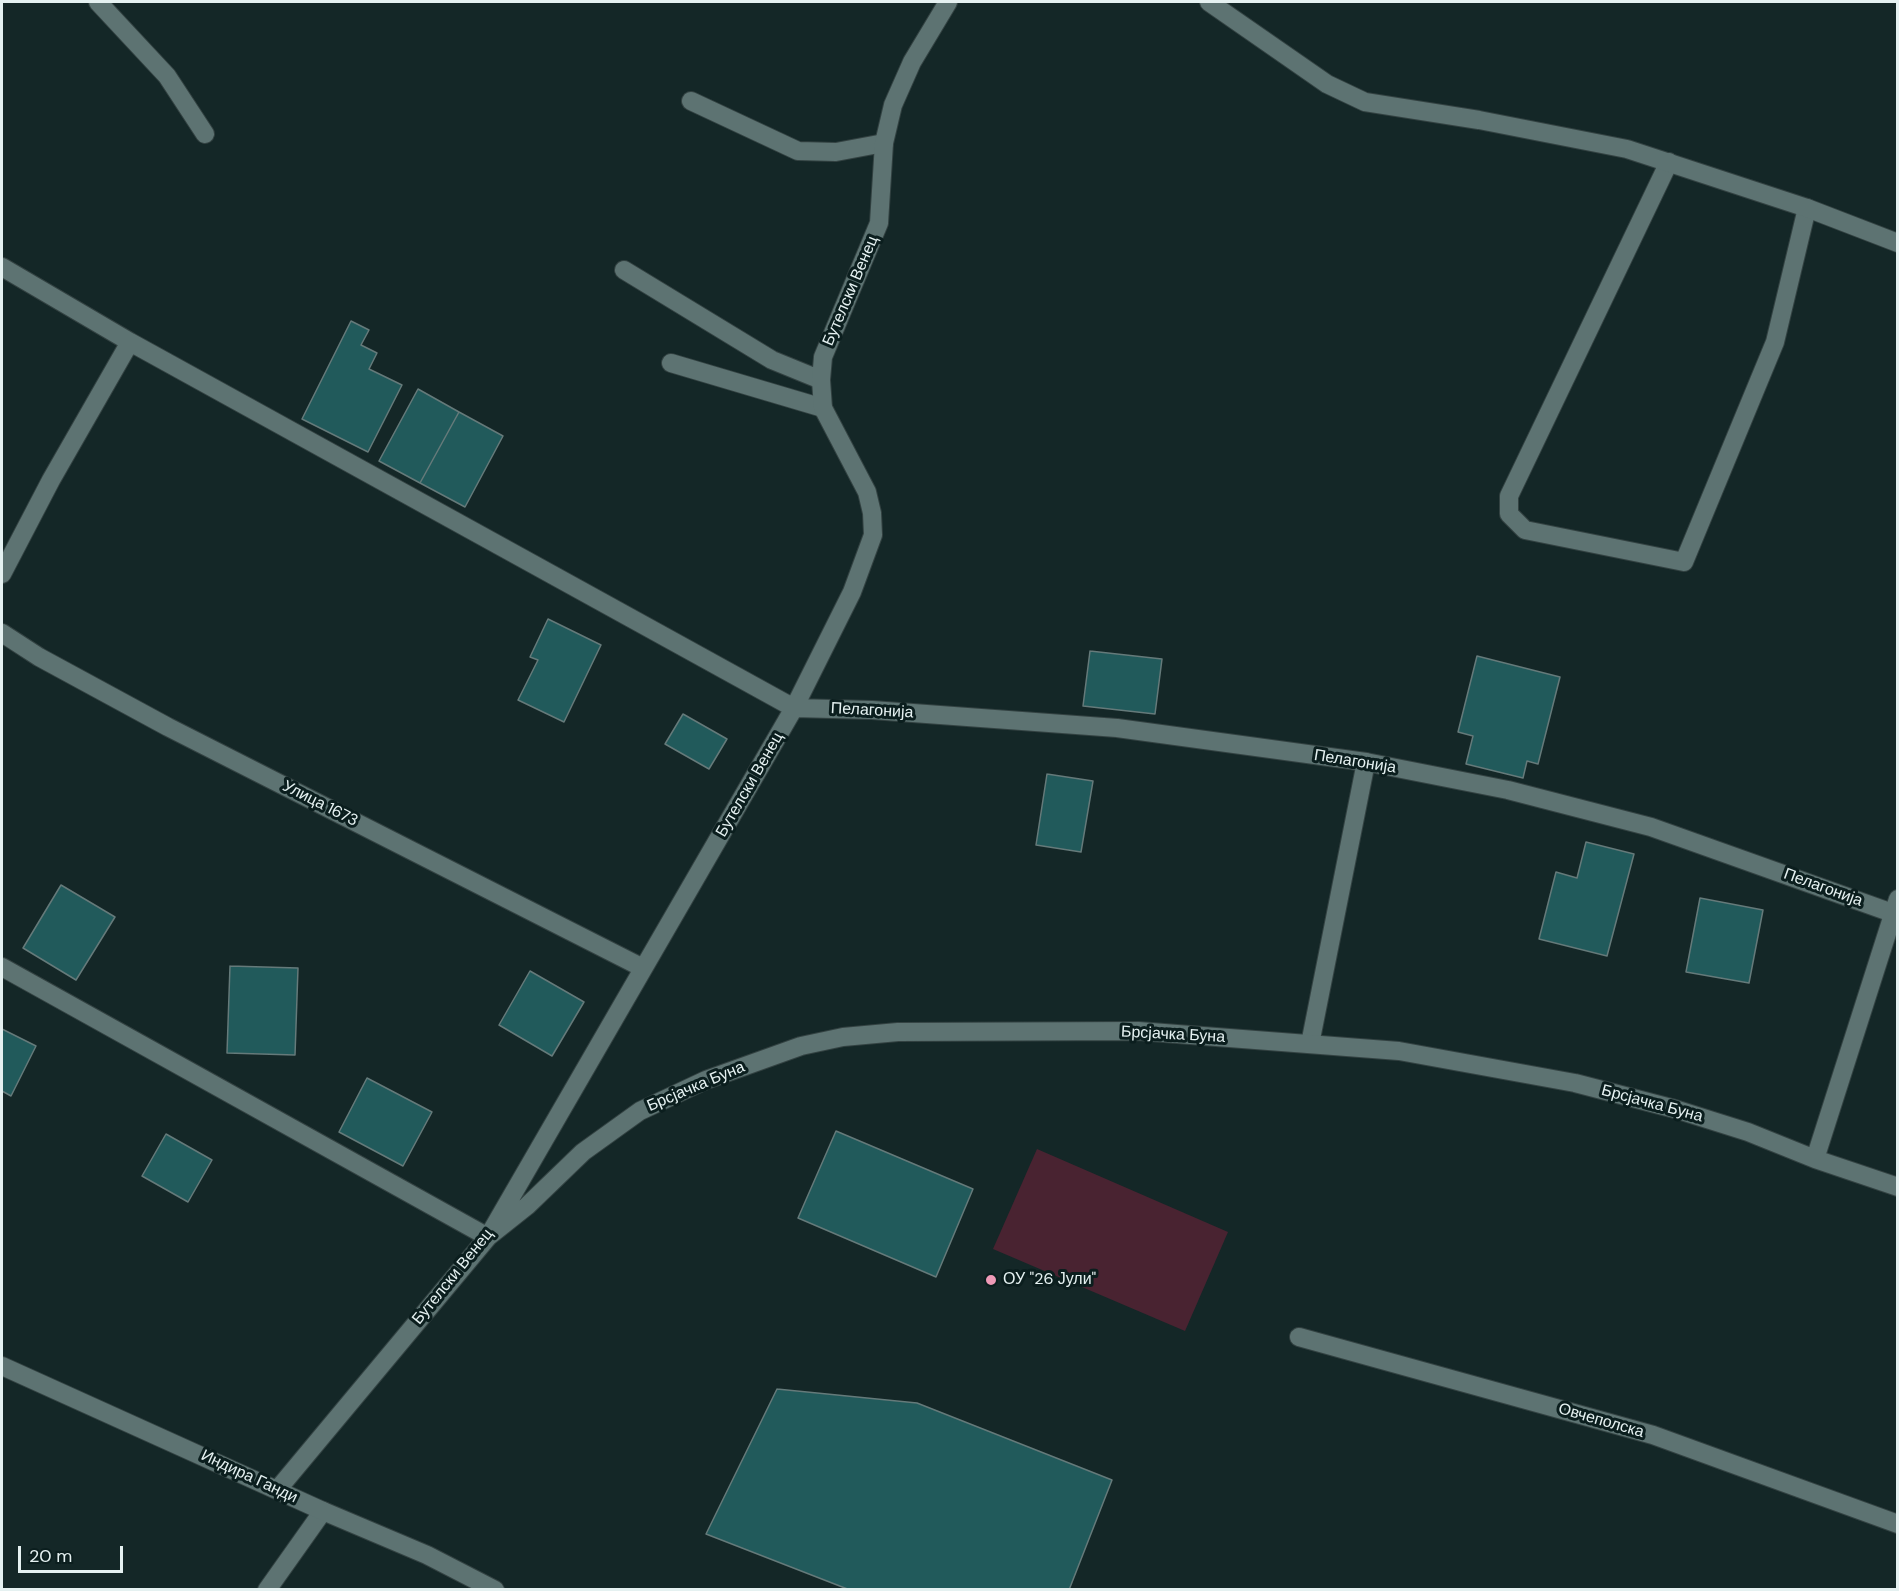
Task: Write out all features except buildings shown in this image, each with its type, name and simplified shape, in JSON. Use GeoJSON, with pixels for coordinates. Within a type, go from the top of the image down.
{"type":"FeatureCollection","features":[{"type":"Feature","properties":{"kind":"street"},"geometry":{"type":"LineString","coordinates":[[98,2],[167,76],[204,134]]}},
{"type":"Feature","properties":{"kind":"street","name":"Бутелски Венец"},"geometry":{"type":"LineString","coordinates":[[278,1489],[488,1237],[794,708],[852,592],[873,534],[872,513],[867,492],[823,408],[821,380],[823,357],[879,223],[884,142],[893,105],[912,62],[948,2]]}},
{"type":"Feature","properties":{"kind":"street"},"geometry":{"type":"LineString","coordinates":[[1209,2],[1326,84],[1365,102],[1616,146],[1807,208],[1898,243]]}},
{"type":"Feature","properties":{"kind":"street"},"geometry":{"type":"LineString","coordinates":[[691,101],[798,151],[836,152],[884,142]]}},
{"type":"Feature","properties":{"kind":"street"},"geometry":{"type":"LineString","coordinates":[[1669,162],[1509,496],[1509,514],[1525,530],[1684,562],[1775,342],[1807,208]]}},
{"type":"Feature","properties":{"kind":"street"},"geometry":{"type":"LineString","coordinates":[[2,267],[130,342],[794,708]]}},
{"type":"Feature","properties":{"kind":"street"},"geometry":{"type":"LineString","coordinates":[[624,270],[772,360],[821,380]]}},
{"type":"Feature","properties":{"kind":"street"},"geometry":{"type":"LineString","coordinates":[[2,574],[51,480],[130,342]]}},
{"type":"Feature","properties":{"kind":"street"},"geometry":{"type":"LineString","coordinates":[[671,363],[823,408]]}},
{"type":"Feature","properties":{"kind":"street","name":"Улица 1673"},"geometry":{"type":"LineString","coordinates":[[2,633],[39,657],[168,727],[643,969]]}},
{"type":"Feature","properties":{"kind":"street","name":"Пелагонија"},"geometry":{"type":"LineString","coordinates":[[794,708],[872,710],[1117,728],[1366,762],[1508,790],[1651,827],[1896,909]]}},
{"type":"Feature","properties":{"kind":"street"},"geometry":{"type":"LineString","coordinates":[[1310,1044],[1366,762]]}},
{"type":"Feature","properties":{"kind":"street"},"geometry":{"type":"LineString","coordinates":[[1815,1159],[1896,909]]}},
{"type":"Feature","properties":{"kind":"street"},"geometry":{"type":"LineString","coordinates":[[2,967],[488,1237]]}},
{"type":"Feature","properties":{"kind":"street","name":"Брсјачка Буна"},"geometry":{"type":"LineString","coordinates":[[488,1237],[527,1206],[583,1152],[640,1111],[706,1080],[801,1046],[843,1037],[898,1032],[1138,1031],[1399,1051],[1575,1083],[1748,1132],[1815,1159],[1898,1187]]}},
{"type":"Feature","properties":{"kind":"street","name":"Овчеполска"},"geometry":{"type":"LineString","coordinates":[[1299,1337],[1653,1435],[1898,1524]]}},
{"type":"Feature","properties":{"kind":"street","name":"Индира Ганди"},"geometry":{"type":"LineString","coordinates":[[2,1366],[323,1511],[427,1555],[495,1590]]}},
{"type":"Feature","properties":{"kind":"street"},"geometry":{"type":"LineString","coordinates":[[267,1590],[323,1511]]}},
{"type":"Feature","properties":{"kind":"shaded area"},"geometry":{"type":"Polygon","coordinates":[[[1037,1149],[1228,1232],[1185,1331],[993,1249],[1037,1149]]]}},
{"type":"Feature","properties":{"kind":"place","name":"ОУ \"26 Јули\""},"geometry":{"type":"Point","coordinates":[991,1280]}}]}
